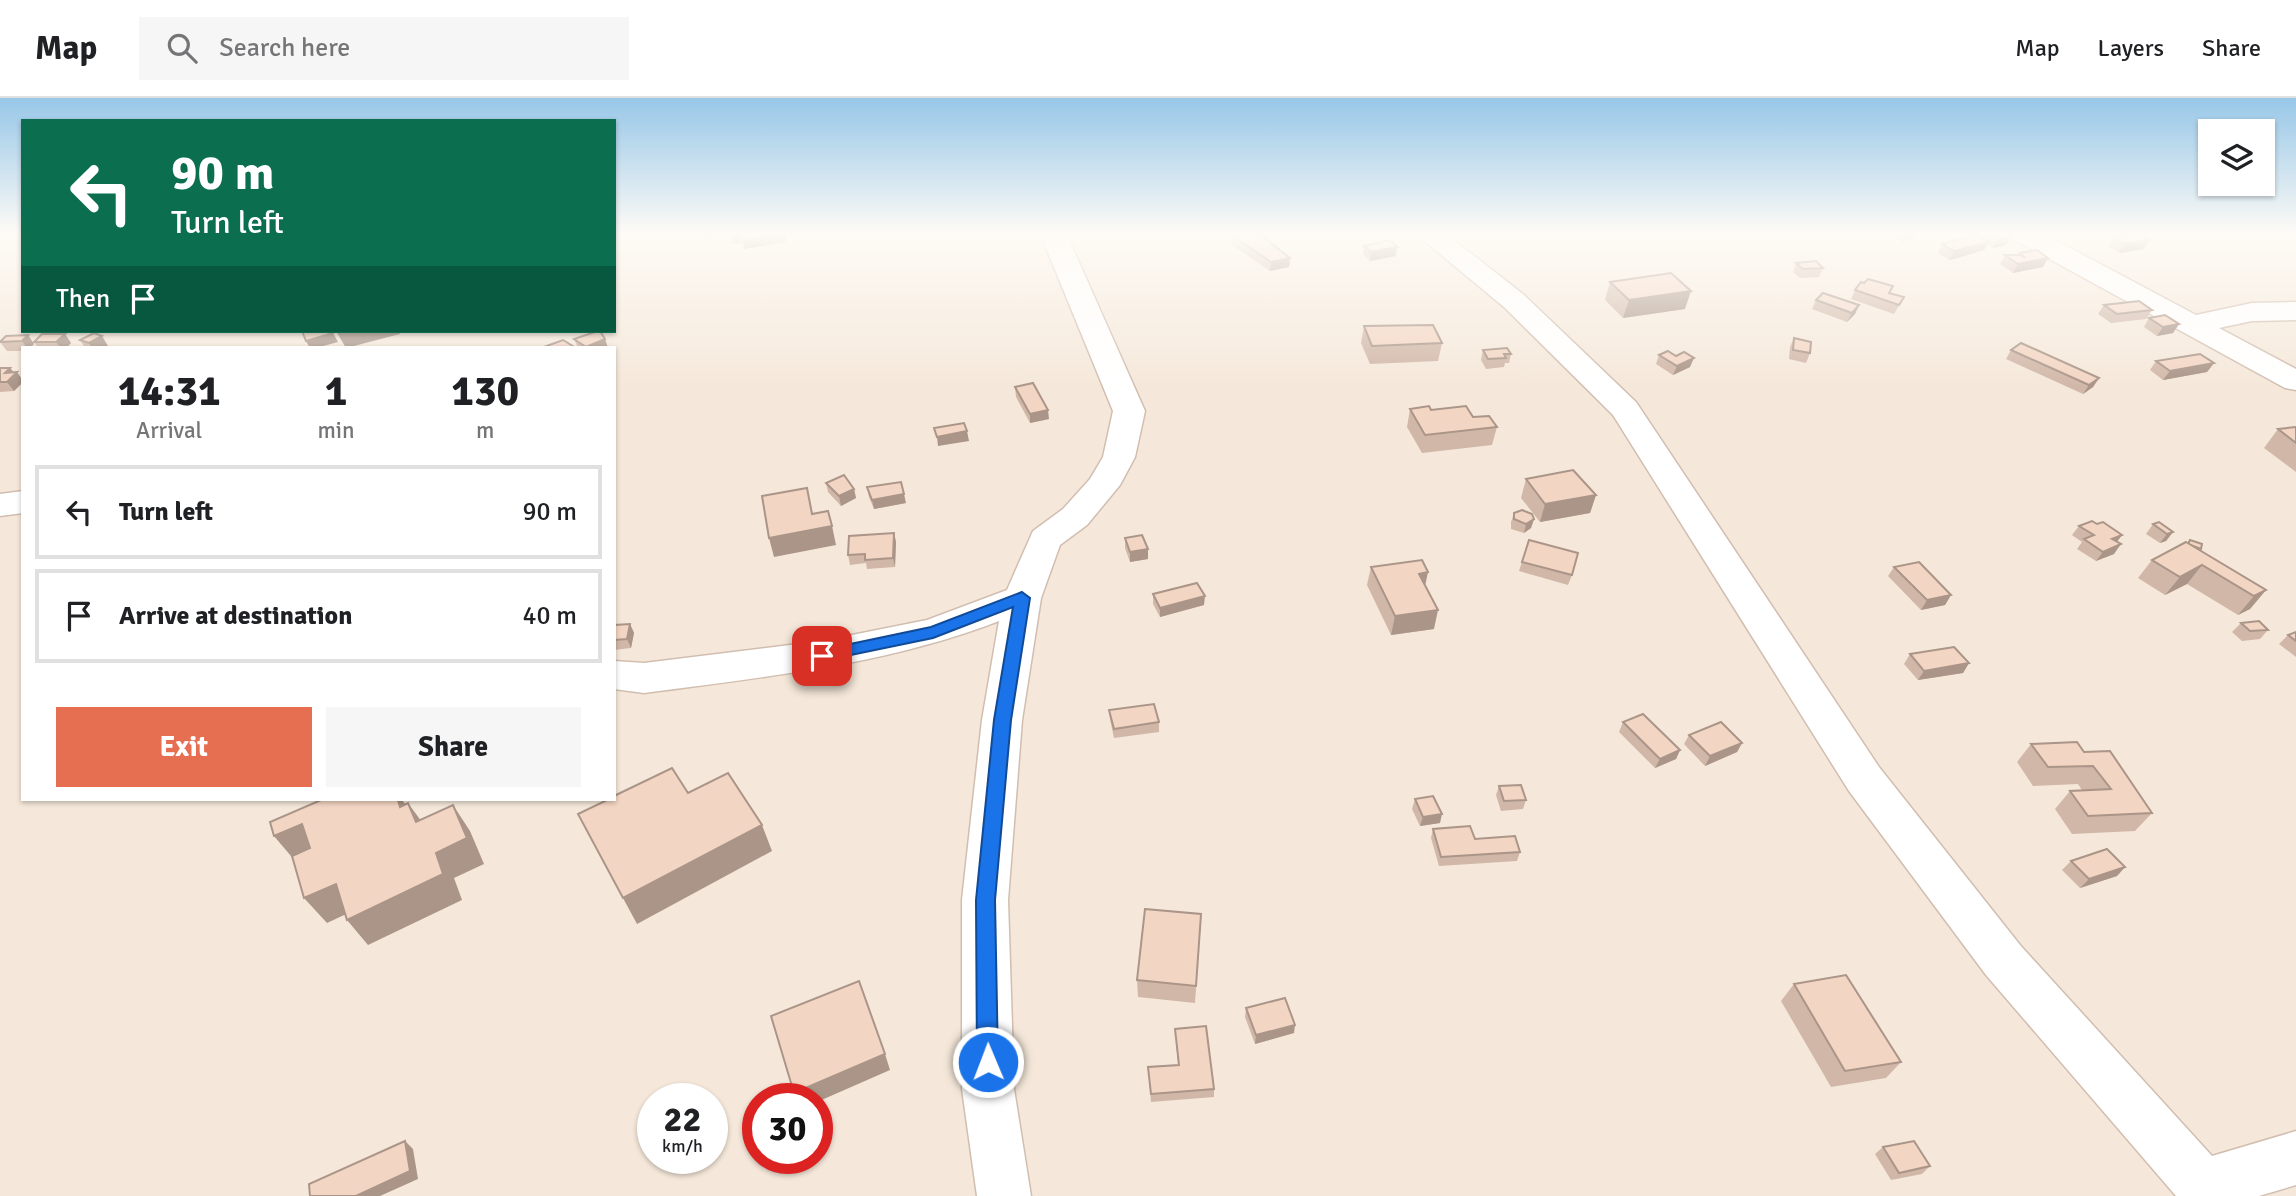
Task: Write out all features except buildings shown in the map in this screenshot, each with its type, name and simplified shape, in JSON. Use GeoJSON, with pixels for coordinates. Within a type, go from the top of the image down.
{"type":"FeatureCollection","features":[{"type":"Feature","properties":{"kind":"street"},"geometry":{"type":"LineString","coordinates":[[1004,1196],[988,1089],[985,900],[1002,720],[1022,598],[1045,539],[1075,517],[1102,485],[1119,457],[1129,411],[1075,284]]}},
{"type":"Feature","properties":{"kind":"street"},"geometry":{"type":"LineString","coordinates":[[1493,284],[1514,301],[1625,409],[1864,779],[2003,960],[2207,1191],[2296,1158]]}},
{"type":"Feature","properties":{"kind":"street"},"geometry":{"type":"LineString","coordinates":[[2119,284],[2296,381]]}},
{"type":"Feature","properties":{"kind":"street"},"geometry":{"type":"LineString","coordinates":[[2195,324],[2252,312],[2296,312]]}},
{"type":"Feature","properties":{"kind":"street"},"geometry":{"type":"LineString","coordinates":[[0,505],[21,502]]}},
{"type":"Feature","properties":{"kind":"street"},"geometry":{"type":"LineString","coordinates":[[616,676],[643,678],[822,656],[933,632],[1022,598]]}},
{"type":"Feature","properties":{"kind":"shaded area"},"geometry":{"type":"Polygon","coordinates":[[[0,284],[21,284],[21,333],[616,333],[616,284],[2296,284],[2296,1196],[0,1196],[0,284]]]}},
{"type":"Feature","properties":{"kind":"route"},"geometry":{"type":"LineString","coordinates":[[822,656],[933,632],[1022,598],[1002,720],[985,900],[988,1062]]}}]}
